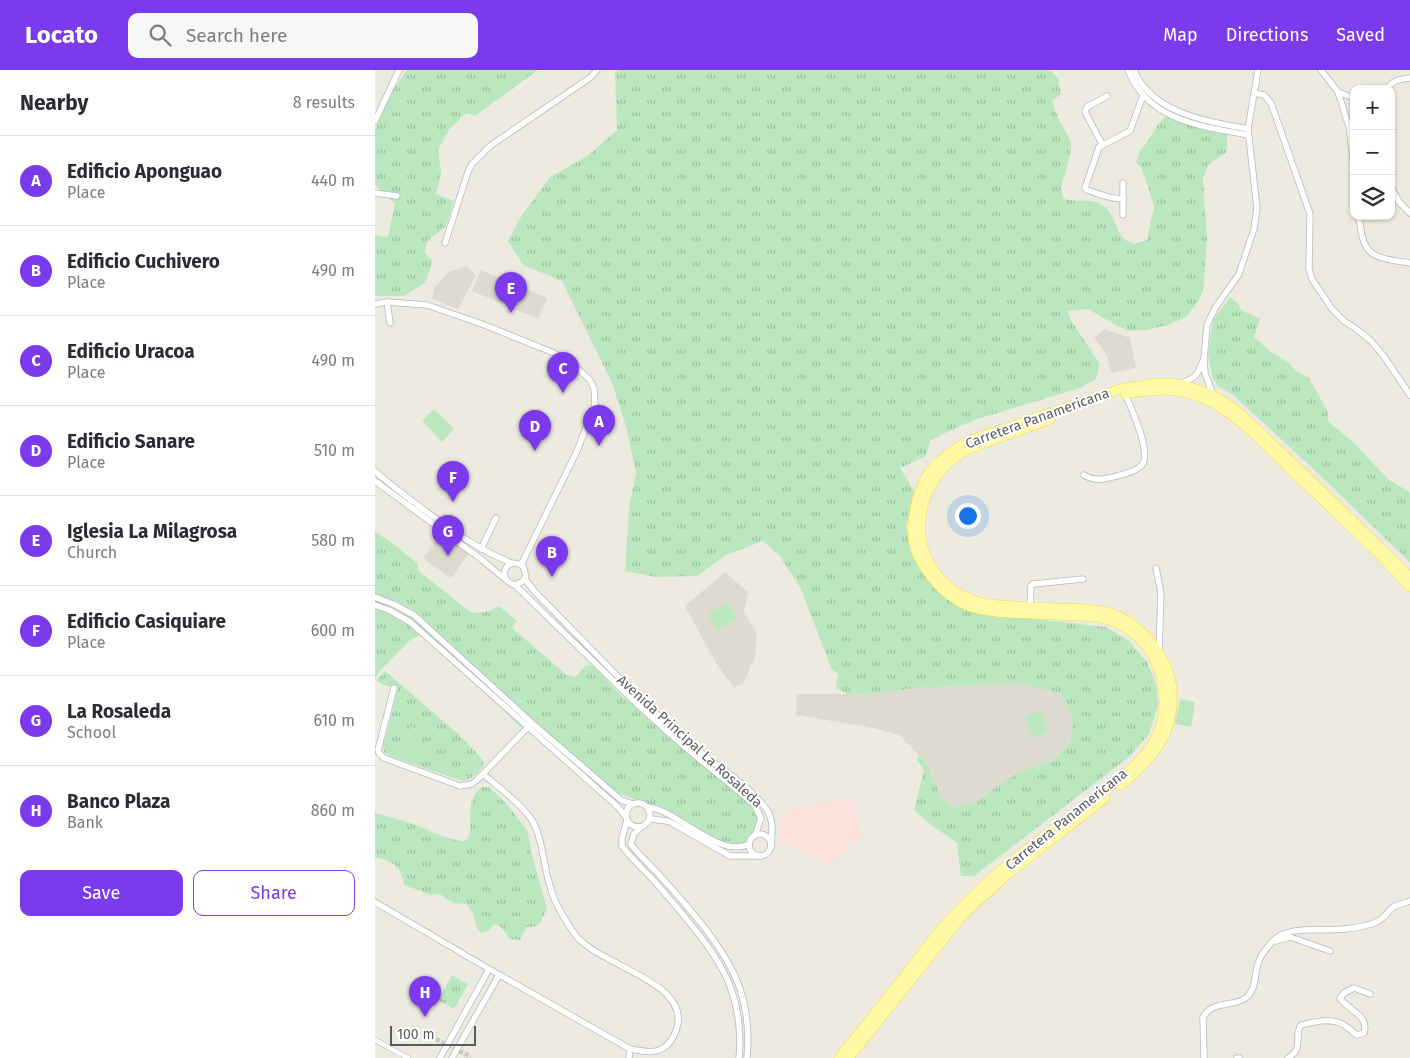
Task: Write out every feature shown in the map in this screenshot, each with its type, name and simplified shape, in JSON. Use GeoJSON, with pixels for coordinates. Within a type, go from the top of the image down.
{"type":"FeatureCollection","features":[{"type":"Feature","properties":{"kind":"main road","name":"Carretera Panamericana"},"geometry":{"type":"LineString","coordinates":[[839,1058],[891,994],[936,934],[975,894],[1033,845],[1105,790],[1140,759],[1157,735],[1163,710],[1164,696],[1156,663],[1139,638],[1125,626],[1111,620],[1099,618],[993,612],[969,606],[951,596],[939,586],[918,557],[914,544],[913,519],[917,500],[925,479],[934,467],[952,450],[967,441],[1120,389],[1156,383],[1177,384],[1213,395],[1234,408],[1410,577]]}},
{"type":"Feature","properties":{"kind":"main road","name":"Carretera Panamericana"},"geometry":{"type":"LineString","coordinates":[[849,1058],[947,935],[979,900],[1008,874],[1123,784],[1153,756],[1159,748],[1168,726],[1173,698],[1169,669],[1159,651],[1136,627],[1121,617],[1102,610],[995,605],[974,601],[957,592],[945,582],[934,570],[922,545],[919,528],[921,512],[927,495],[939,474],[953,459],[967,449],[1091,404],[1125,394],[1157,389],[1186,392],[1230,412],[1313,490],[1410,587]]}},
{"type":"Feature","properties":{"kind":"street"},"geometry":{"type":"LineString","coordinates":[[375,120],[399,70]]}},
{"type":"Feature","properties":{"kind":"street"},"geometry":{"type":"LineString","coordinates":[[445,243],[472,164],[490,146],[591,77],[597,70]]}},
{"type":"Feature","properties":{"kind":"street"},"geometry":{"type":"LineString","coordinates":[[1128,70],[1132,82],[1143,95],[1153,104],[1177,119],[1247,132]]}},
{"type":"Feature","properties":{"kind":"street"},"geometry":{"type":"LineString","coordinates":[[1134,70],[1145,89],[1180,113],[1247,132]]}},
{"type":"Feature","properties":{"kind":"street"},"geometry":{"type":"LineString","coordinates":[[1213,395],[1205,373],[1204,359],[1207,325],[1215,308],[1239,274],[1254,229],[1257,208],[1247,132],[1258,70]]}},
{"type":"Feature","properties":{"kind":"street"},"geometry":{"type":"LineString","coordinates":[[1321,70],[1341,93],[1350,135]]}},
{"type":"Feature","properties":{"kind":"street"},"geometry":{"type":"LineString","coordinates":[[1389,85],[1397,80],[1410,78]]}},
{"type":"Feature","properties":{"kind":"street"},"geometry":{"type":"LineString","coordinates":[[1254,93],[1264,95],[1271,103],[1310,214],[1309,268],[1312,279],[1332,309],[1344,321],[1370,340],[1383,355],[1410,394]]}},
{"type":"Feature","properties":{"kind":"street"},"geometry":{"type":"LineString","coordinates":[[1341,93],[1350,96]]}},
{"type":"Feature","properties":{"kind":"street"},"geometry":{"type":"LineString","coordinates":[[1123,198],[1114,199],[1085,188],[1099,147],[1130,131],[1143,95]]}},
{"type":"Feature","properties":{"kind":"street"},"geometry":{"type":"LineString","coordinates":[[1102,144],[1085,112],[1087,107],[1107,96]]}},
{"type":"Feature","properties":{"kind":"street"},"geometry":{"type":"LineString","coordinates":[[1123,183],[1123,215]]}},
{"type":"Feature","properties":{"kind":"street"},"geometry":{"type":"LineString","coordinates":[[375,193],[397,196]]}},
{"type":"Feature","properties":{"kind":"street"},"geometry":{"type":"LineString","coordinates":[[1395,194],[1399,202],[1410,213]]}},
{"type":"Feature","properties":{"kind":"street"},"geometry":{"type":"LineString","coordinates":[[1360,220],[1362,240],[1367,250],[1375,256],[1410,263]]}},
{"type":"Feature","properties":{"kind":"street"},"geometry":{"type":"LineString","coordinates":[[387,302],[390,322]]}},
{"type":"Feature","properties":{"kind":"street"},"geometry":{"type":"LineString","coordinates":[[375,304],[387,302],[427,305],[465,317],[554,353],[589,379],[594,388],[595,404],[581,442],[521,564]]}},
{"type":"Feature","properties":{"kind":"street"},"geometry":{"type":"LineString","coordinates":[[1177,384],[1193,379],[1199,372],[1204,359]]}},
{"type":"Feature","properties":{"kind":"street"},"geometry":{"type":"LineString","coordinates":[[1083,475],[1089,479],[1096,480],[1127,474],[1141,466],[1144,461],[1143,445],[1136,420],[1125,394]]}},
{"type":"Feature","properties":{"kind":"street"},"geometry":{"type":"LineString","coordinates":[[375,470],[434,517],[481,549],[512,563],[521,564]]}},
{"type":"Feature","properties":{"kind":"street"},"geometry":{"type":"LineString","coordinates":[[375,481],[509,583],[515,585],[525,579],[526,572],[521,564]]}},
{"type":"Feature","properties":{"kind":"street"},"geometry":{"type":"LineString","coordinates":[[481,549],[495,518]]}},
{"type":"Feature","properties":{"kind":"street"},"geometry":{"type":"LineString","coordinates":[[505,579],[505,569],[512,563]]}},
{"type":"Feature","properties":{"kind":"street"},"geometry":{"type":"LineString","coordinates":[[1156,568],[1161,593],[1159,651]]}},
{"type":"Feature","properties":{"kind":"street"},"geometry":{"type":"LineString","coordinates":[[1030,607],[1031,586],[1033,584],[1083,578]]}},
{"type":"Feature","properties":{"kind":"street","name":"Avenida Principal La Rosaleda"},"geometry":{"type":"LineString","coordinates":[[525,579],[535,592],[647,706],[685,740],[757,798],[769,815],[772,830],[771,847]]}},
{"type":"Feature","properties":{"kind":"street","name":"Avenida Principal La Rosaleda"},"geometry":{"type":"LineString","coordinates":[[515,585],[637,704],[680,743],[754,804],[761,818],[755,836]]}},
{"type":"Feature","properties":{"kind":"street"},"geometry":{"type":"LineString","coordinates":[[375,597],[414,615],[618,807],[633,826],[641,827]]}},
{"type":"Feature","properties":{"kind":"street"},"geometry":{"type":"LineString","coordinates":[[375,605],[395,613],[410,622],[529,725],[621,800],[633,804]]}},
{"type":"Feature","properties":{"kind":"street"},"geometry":{"type":"LineString","coordinates":[[436,645],[441,640]]}},
{"type":"Feature","properties":{"kind":"street"},"geometry":{"type":"LineString","coordinates":[[394,688],[378,750],[381,756],[460,786],[472,784],[529,725]]}},
{"type":"Feature","properties":{"kind":"street"},"geometry":{"type":"LineString","coordinates":[[375,902],[630,1049],[650,1052],[661,1050],[670,1042],[677,1031],[679,1018],[675,1005],[657,986],[588,947],[576,936],[558,906],[550,888],[536,828],[526,813],[483,774]]}},
{"type":"Feature","properties":{"kind":"street"},"geometry":{"type":"LineString","coordinates":[[595,787],[600,781]]}},
{"type":"Feature","properties":{"kind":"street"},"geometry":{"type":"LineString","coordinates":[[739,1058],[739,1034],[735,1003],[728,980],[713,955],[682,913],[623,846],[621,838],[627,818],[627,810],[633,804],[639,802],[648,807],[661,810],[721,844],[731,847],[743,847],[749,844]]}},
{"type":"Feature","properties":{"kind":"street"},"geometry":{"type":"LineString","coordinates":[[648,807],[650,813],[648,822]]}},
{"type":"Feature","properties":{"kind":"street"},"geometry":{"type":"LineString","coordinates":[[747,1058],[748,1033],[743,1001],[735,976],[689,908],[631,844],[634,834],[650,819],[667,820],[730,856],[760,856],[766,854],[771,847],[770,841],[765,836],[759,834],[751,838],[749,844],[751,851],[760,856]]}},
{"type":"Feature","properties":{"kind":"street"},"geometry":{"type":"LineString","coordinates":[[1204,1058],[1203,1017],[1210,1009],[1246,998],[1253,989],[1259,959],[1272,942],[1283,933],[1345,929],[1378,922],[1395,906],[1410,902]]}},
{"type":"Feature","properties":{"kind":"street"},"geometry":{"type":"LineString","coordinates":[[1272,942],[1290,937],[1330,951]]}},
{"type":"Feature","properties":{"kind":"street"},"geometry":{"type":"LineString","coordinates":[[439,1057],[489,969]]}},
{"type":"Feature","properties":{"kind":"street"},"geometry":{"type":"LineString","coordinates":[[452,1058],[499,975]]}},
{"type":"Feature","properties":{"kind":"street"},"geometry":{"type":"LineString","coordinates":[[1289,1058],[1293,1055],[1299,1044],[1298,1030],[1301,1025],[1324,1020],[1345,1025],[1357,1034],[1364,1033],[1363,1022],[1359,1015],[1344,1004],[1340,998],[1343,993],[1354,988],[1370,994]]}},
{"type":"Feature","properties":{"kind":"street"},"geometry":{"type":"LineString","coordinates":[[461,1021],[464,1020],[470,1025]]}},
{"type":"Feature","properties":{"kind":"street"},"geometry":{"type":"LineString","coordinates":[[375,1040],[408,1058]]}},
{"type":"Feature","properties":{"kind":"street"},"geometry":{"type":"LineString","coordinates":[[629,1058],[630,1049]]}},
{"type":"Feature","properties":{"kind":"shaded area"},"geometry":{"type":"Polygon","coordinates":[[[466,265],[476,275],[458,309],[432,299],[434,288],[451,270],[458,270],[466,265]]]}},
{"type":"Feature","properties":{"kind":"shaded area"},"geometry":{"type":"Polygon","coordinates":[[[481,270],[504,280],[506,276],[516,280],[515,284],[547,298],[538,319],[472,291],[481,270]]]}},
{"type":"Feature","properties":{"kind":"shaded area"},"geometry":{"type":"Polygon","coordinates":[[[1105,329],[1130,338],[1136,368],[1111,373],[1107,355],[1094,338],[1105,329]]]}},
{"type":"Feature","properties":{"kind":"shaded area"},"geometry":{"type":"Polygon","coordinates":[[[442,533],[469,553],[451,578],[423,558],[442,533]]]}},
{"type":"Feature","properties":{"kind":"shaded area"},"geometry":{"type":"Polygon","coordinates":[[[725,572],[748,592],[744,611],[757,635],[755,657],[743,684],[734,687],[717,665],[685,606],[725,572]]]}},
{"type":"Feature","properties":{"kind":"shaded area"},"geometry":{"type":"Polygon","coordinates":[[[1015,683],[1061,692],[1073,718],[1070,744],[1051,761],[1020,772],[1000,784],[977,802],[954,807],[942,799],[926,762],[899,735],[873,728],[796,715],[797,694],[869,694],[916,688],[1015,683]]]}},
{"type":"Feature","properties":{"kind":"shaded area"},"geometry":{"type":"Polygon","coordinates":[[[852,797],[862,836],[830,865],[792,846],[779,844],[779,826],[787,813],[793,809],[852,797]]]}},
{"type":"Feature","properties":{"kind":"green space"},"geometry":{"type":"Polygon","coordinates":[[[407,70],[538,70],[475,116],[466,113],[449,130],[438,150],[441,173],[436,194],[454,201],[446,225],[441,231],[431,237],[427,243],[425,253],[433,261],[425,283],[404,296],[375,296],[375,235],[388,237],[395,204],[375,185],[375,130],[388,97],[407,70]]]}},
{"type":"Feature","properties":{"kind":"green space"},"geometry":{"type":"Polygon","coordinates":[[[618,70],[1050,70],[1058,78],[1061,94],[1052,101],[1058,118],[1071,142],[1071,151],[1061,188],[1064,199],[1092,201],[1102,205],[1109,211],[1123,238],[1134,244],[1147,240],[1154,206],[1142,169],[1136,162],[1140,151],[1159,123],[1167,116],[1178,122],[1227,131],[1227,152],[1209,164],[1203,178],[1207,239],[1204,286],[1200,299],[1186,317],[1168,325],[1146,330],[1129,331],[1088,309],[1067,311],[1072,322],[1100,364],[1096,379],[1080,388],[974,420],[930,440],[926,456],[900,468],[914,491],[906,528],[926,573],[978,609],[1027,618],[1106,627],[1128,640],[1147,662],[1156,684],[1158,705],[1149,734],[1130,756],[974,876],[961,876],[957,843],[914,810],[924,770],[917,760],[919,755],[926,762],[942,799],[954,807],[977,802],[1000,784],[1020,772],[1051,761],[1070,744],[1073,718],[1061,693],[1015,683],[847,694],[836,688],[838,674],[832,670],[801,589],[779,555],[763,541],[726,555],[697,576],[656,577],[625,571],[629,509],[636,472],[626,427],[613,385],[562,281],[523,265],[508,241],[522,215],[550,177],[589,155],[617,130],[615,73],[618,70]]]}},
{"type":"Feature","properties":{"kind":"green space"},"geometry":{"type":"Polygon","coordinates":[[[1230,297],[1238,304],[1241,310],[1260,319],[1254,337],[1272,353],[1288,362],[1296,371],[1309,378],[1328,412],[1328,421],[1353,442],[1389,480],[1410,492],[1410,562],[1307,463],[1233,395],[1219,387],[1213,380],[1208,355],[1213,320],[1230,297]]]}},
{"type":"Feature","properties":{"kind":"green space"},"geometry":{"type":"Polygon","coordinates":[[[434,409],[454,429],[442,442],[422,421],[434,409]]]}},
{"type":"Feature","properties":{"kind":"green space"},"geometry":{"type":"Polygon","coordinates":[[[375,532],[394,544],[418,564],[420,572],[469,611],[484,612],[499,606],[517,621],[512,627],[513,629],[567,675],[575,677],[587,665],[592,665],[621,695],[662,731],[749,802],[756,814],[757,820],[757,825],[752,834],[742,845],[730,844],[698,832],[643,803],[603,787],[533,728],[523,728],[518,725],[492,698],[420,635],[409,641],[379,672],[375,679],[375,532]]]}},
{"type":"Feature","properties":{"kind":"green space"},"geometry":{"type":"Polygon","coordinates":[[[728,603],[737,619],[716,630],[708,614],[728,603]]]}},
{"type":"Feature","properties":{"kind":"green space"},"geometry":{"type":"Polygon","coordinates":[[[385,671],[458,734],[481,757],[484,762],[482,768],[477,773],[464,781],[459,780],[390,756],[384,752],[383,747],[397,692],[393,686],[389,687],[378,682],[377,680],[385,671]]]}},
{"type":"Feature","properties":{"kind":"green space"},"geometry":{"type":"Polygon","coordinates":[[[1180,699],[1195,702],[1191,727],[1175,724],[1180,699]]]}},
{"type":"Feature","properties":{"kind":"green space"},"geometry":{"type":"Polygon","coordinates":[[[1041,711],[1048,733],[1033,738],[1025,716],[1041,711]]]}},
{"type":"Feature","properties":{"kind":"green space"},"geometry":{"type":"Polygon","coordinates":[[[411,726],[425,731],[416,756],[402,751],[411,726]]]}},
{"type":"Feature","properties":{"kind":"green space"},"geometry":{"type":"Polygon","coordinates":[[[482,787],[489,787],[507,804],[528,832],[531,851],[547,909],[538,925],[527,927],[520,940],[510,939],[500,926],[494,924],[490,930],[481,933],[476,926],[470,908],[466,904],[453,903],[440,894],[431,895],[404,885],[401,874],[395,866],[387,860],[375,858],[375,813],[411,823],[449,838],[465,841],[470,834],[472,800],[482,787]]]}},
{"type":"Feature","properties":{"kind":"green space"},"geometry":{"type":"Polygon","coordinates":[[[452,975],[468,984],[454,1009],[438,1000],[452,975]]]}},
{"type":"Feature","properties":{"kind":"tunnel"},"geometry":{"type":"LineString","coordinates":[[430,1036],[471,1057]]}},
{"type":"Feature","properties":{"kind":"place","name":"Iglesia La Milagrosa"},"geometry":{"type":"Point","coordinates":[511,313]}},
{"type":"Feature","properties":{"kind":"place","name":"Edificio Uracoa"},"geometry":{"type":"Point","coordinates":[563,393]}},
{"type":"Feature","properties":{"kind":"place","name":"Edificio Aponguao"},"geometry":{"type":"Point","coordinates":[599,446]}},
{"type":"Feature","properties":{"kind":"place","name":"Edificio Sanare"},"geometry":{"type":"Point","coordinates":[535,451]}},
{"type":"Feature","properties":{"kind":"place","name":"Edificio Casiquiare"},"geometry":{"type":"Point","coordinates":[453,502]}},
{"type":"Feature","properties":{"kind":"place","name":"La Rosaleda"},"geometry":{"type":"Point","coordinates":[448,556]}},
{"type":"Feature","properties":{"kind":"place","name":"Edificio Cuchivero"},"geometry":{"type":"Point","coordinates":[552,577]}},
{"type":"Feature","properties":{"kind":"place","name":"Banco Plaza"},"geometry":{"type":"Point","coordinates":[425,1017]}}]}
